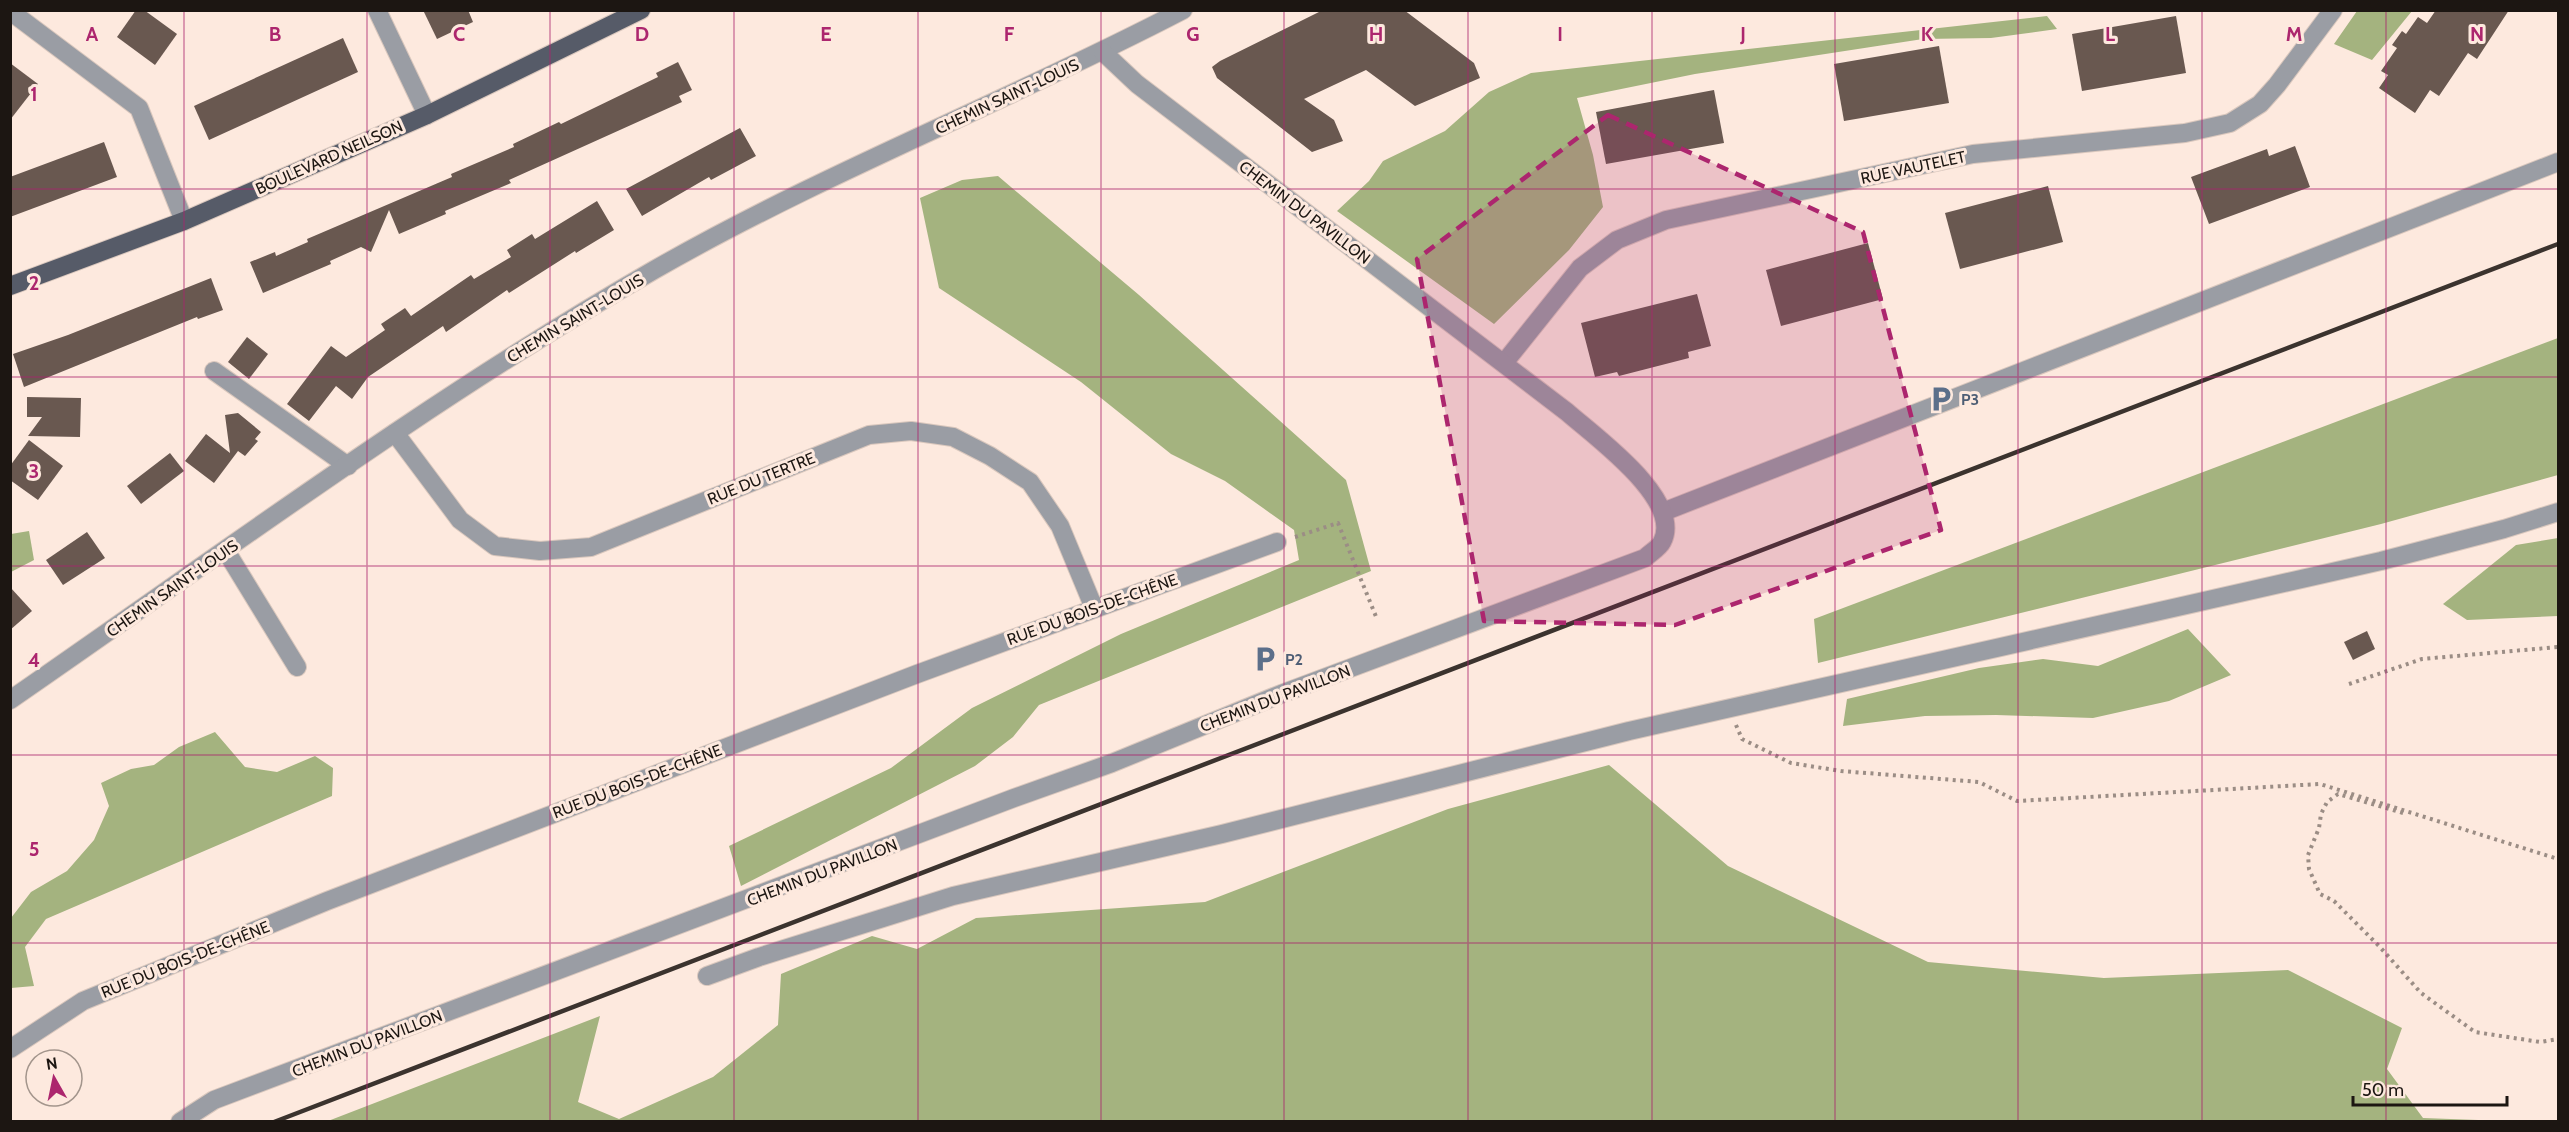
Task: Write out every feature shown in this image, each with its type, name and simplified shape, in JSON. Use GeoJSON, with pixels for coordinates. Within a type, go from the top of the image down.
{"type":"FeatureCollection","features":[{"type":"Feature","properties":{"kind":"main road","name":"BOULEVARD NEILSON"},"geometry":{"type":"LineString","coordinates":[[10,286],[183,221],[427,115],[641,10]]}},
{"type":"Feature","properties":{"kind":"street"},"geometry":{"type":"LineString","coordinates":[[377,10],[427,115]]}},
{"type":"Feature","properties":{"kind":"street","name":"CHEMIN SAINT-LOUIS"},"geometry":{"type":"LineString","coordinates":[[10,700],[526,345],[658,268],[807,190],[1103,52],[1183,10]]}},
{"type":"Feature","properties":{"kind":"street","name":"RUE VAUTELET"},"geometry":{"type":"LineString","coordinates":[[1504,363],[1580,268],[1617,240],[1666,220],[1973,154],[2185,133],[2230,123],[2259,104],[2277,85],[2333,10]]}},
{"type":"Feature","properties":{"kind":"street"},"geometry":{"type":"LineString","coordinates":[[10,11],[139,108],[183,221]]}},
{"type":"Feature","properties":{"kind":"street","name":"CHEMIN DU PAVILLON"},"geometry":{"type":"LineString","coordinates":[[180,1122],[214,1100],[1112,763],[1281,694],[1645,558],[1662,542],[1665,528],[1663,512],[1654,495],[1620,459],[1567,412],[1137,84],[1103,52]]}},
{"type":"Feature","properties":{"kind":"street"},"geometry":{"type":"LineString","coordinates":[[1663,512],[2559,162]]}},
{"type":"Feature","properties":{"kind":"street"},"geometry":{"type":"LineString","coordinates":[[214,371],[348,466]]}},
{"type":"Feature","properties":{"kind":"street","name":"RUE DU TERTRE"},"geometry":{"type":"LineString","coordinates":[[395,433],[460,520],[495,546],[540,551],[591,547],[869,435],[911,431],[953,437],[990,456],[1030,482],[1060,526],[1094,608]]}},
{"type":"Feature","properties":{"kind":"street"},"geometry":{"type":"LineString","coordinates":[[707,976],[759,957],[953,896],[1222,834],[1729,708],[2284,584],[2443,545],[2559,512]]}},
{"type":"Feature","properties":{"kind":"street","name":"RUE DU BOIS-DE-CHÊNE"},"geometry":{"type":"LineString","coordinates":[[10,1048],[83,1001],[327,901],[1094,608],[1277,542]]}},
{"type":"Feature","properties":{"kind":"street"},"geometry":{"type":"LineString","coordinates":[[226,551],[297,667]]}},
{"type":"Feature","properties":{"kind":"path"},"geometry":{"type":"LineString","coordinates":[[1277,542],[1338,523],[1377,619]]}},
{"type":"Feature","properties":{"kind":"path"},"geometry":{"type":"LineString","coordinates":[[2349,684],[2421,659],[2559,647]]}},
{"type":"Feature","properties":{"kind":"path"},"geometry":{"type":"LineString","coordinates":[[1729,708],[1742,739],[1791,763],[1841,771],[1979,782],[2017,801],[2320,784],[2559,859]]}},
{"type":"Feature","properties":{"kind":"path"},"geometry":{"type":"LineString","coordinates":[[2559,859],[2338,794],[2327,802],[2321,814],[2319,828],[2308,855],[2309,869],[2320,894],[2334,901],[2421,993],[2475,1032],[2540,1042],[2559,1038]]}},
{"type":"Feature","properties":{"kind":"highlighted area"},"geometry":{"type":"Polygon","coordinates":[[[1608,115],[1863,232],[1941,530],[1675,625],[1484,621],[1417,259],[1608,115]]]}},
{"type":"Feature","properties":{"kind":"green space"},"geometry":{"type":"Polygon","coordinates":[[[2357,11],[2412,11],[2372,60],[2334,44],[2357,11]]]}},
{"type":"Feature","properties":{"kind":"green space"},"geometry":{"type":"Polygon","coordinates":[[[2047,16],[2057,29],[1991,38],[1923,39],[1695,74],[1577,98],[1593,155],[1603,207],[1569,250],[1494,324],[1337,211],[1369,181],[1383,161],[1445,131],[1489,92],[1531,73],[2047,16]]]}},
{"type":"Feature","properties":{"kind":"green space"},"geometry":{"type":"Polygon","coordinates":[[[998,176],[1139,295],[1346,480],[1371,571],[1039,705],[1013,737],[975,766],[741,886],[729,846],[891,768],[972,708],[1121,634],[1299,560],[1294,530],[1225,481],[1171,454],[1081,382],[939,288],[920,198],[962,180],[998,176]]]}},
{"type":"Feature","properties":{"kind":"green space"},"geometry":{"type":"Polygon","coordinates":[[[2558,338],[2558,475],[2381,524],[1818,663],[1814,619],[2558,338]]]}},
{"type":"Feature","properties":{"kind":"green space"},"geometry":{"type":"Polygon","coordinates":[[[29,531],[34,560],[11,572],[11,534],[29,531]]]}},
{"type":"Feature","properties":{"kind":"green space"},"geometry":{"type":"Polygon","coordinates":[[[2558,538],[2558,616],[2467,620],[2443,604],[2516,545],[2558,538]]]}},
{"type":"Feature","properties":{"kind":"green space"},"geometry":{"type":"Polygon","coordinates":[[[2188,629],[2231,675],[2169,701],[2093,718],[1996,715],[1925,716],[1843,726],[1847,699],[1979,668],[2043,659],[2098,666],[2188,629]]]}},
{"type":"Feature","properties":{"kind":"green space"},"geometry":{"type":"Polygon","coordinates":[[[215,732],[245,767],[277,772],[315,756],[333,768],[332,796],[46,919],[25,947],[34,986],[11,988],[11,918],[31,892],[67,871],[94,840],[109,806],[101,783],[131,769],[154,765],[179,747],[215,732]]]}},
{"type":"Feature","properties":{"kind":"green space"},"geometry":{"type":"Polygon","coordinates":[[[1609,765],[1728,866],[1928,962],[2104,978],[2288,970],[2402,1028],[2387,1069],[2423,1118],[2506,1121],[328,1121],[600,1016],[578,1102],[619,1119],[713,1077],[778,1025],[781,974],[872,936],[917,949],[976,918],[1205,902],[1448,809],[1609,765]]]}},
{"type":"Feature","properties":{"kind":"building"},"geometry":{"type":"Polygon","coordinates":[[[136,10],[144,10],[177,34],[155,65],[117,37],[136,10]]]}},
{"type":"Feature","properties":{"kind":"building"},"geometry":{"type":"Polygon","coordinates":[[[423,10],[468,10],[473,22],[437,39],[423,10]]]}},
{"type":"Feature","properties":{"kind":"building"},"geometry":{"type":"Polygon","coordinates":[[[1323,10],[1404,10],[1474,63],[1480,78],[1415,106],[1366,70],[1304,99],[1334,120],[1343,141],[1312,152],[1217,78],[1212,67],[1323,10]]]}},
{"type":"Feature","properties":{"kind":"building"},"geometry":{"type":"Polygon","coordinates":[[[2436,10],[2509,10],[2477,59],[2468,53],[2439,96],[2430,90],[2415,113],[2379,88],[2388,75],[2381,71],[2397,48],[2392,45],[2402,31],[2406,34],[2418,17],[2427,23],[2436,10]]]}},
{"type":"Feature","properties":{"kind":"building"},"geometry":{"type":"Polygon","coordinates":[[[2176,16],[2186,73],[2082,91],[2072,34],[2176,16]]]}},
{"type":"Feature","properties":{"kind":"building"},"geometry":{"type":"Polygon","coordinates":[[[343,38],[358,72],[209,140],[194,106],[343,38]]]}},
{"type":"Feature","properties":{"kind":"building"},"geometry":{"type":"Polygon","coordinates":[[[1939,46],[1949,103],[1844,121],[1834,64],[1939,46]]]}},
{"type":"Feature","properties":{"kind":"building"},"geometry":{"type":"Polygon","coordinates":[[[678,62],[692,90],[679,96],[682,102],[509,180],[511,183],[445,211],[446,214],[399,234],[389,210],[371,252],[361,247],[330,261],[331,264],[263,293],[250,262],[275,252],[276,256],[308,242],[307,239],[452,177],[451,174],[514,147],[513,144],[559,122],[561,124],[658,77],[656,73],[678,62]]]}},
{"type":"Feature","properties":{"kind":"building"},"geometry":{"type":"Polygon","coordinates":[[[10,63],[38,84],[10,120],[10,63]]]}},
{"type":"Feature","properties":{"kind":"building"},"geometry":{"type":"Polygon","coordinates":[[[1714,90],[1724,143],[1606,164],[1596,112],[1714,90]]]}},
{"type":"Feature","properties":{"kind":"building"},"geometry":{"type":"Polygon","coordinates":[[[740,128],[756,156],[711,180],[709,177],[642,216],[626,189],[740,128]]]}},
{"type":"Feature","properties":{"kind":"building"},"geometry":{"type":"Polygon","coordinates":[[[104,142],[117,177],[10,217],[10,177],[104,142]]]}},
{"type":"Feature","properties":{"kind":"building"},"geometry":{"type":"Polygon","coordinates":[[[2295,146],[2310,187],[2209,224],[2191,177],[2267,149],[2269,156],[2295,146]]]}},
{"type":"Feature","properties":{"kind":"building"},"geometry":{"type":"Polygon","coordinates":[[[2048,186],[2063,242],[1960,269],[1945,213],[2048,186]]]}},
{"type":"Feature","properties":{"kind":"building"},"geometry":{"type":"Polygon","coordinates":[[[597,201],[614,230],[576,253],[575,251],[509,293],[507,290],[446,332],[443,326],[368,377],[352,399],[336,386],[309,421],[287,404],[331,346],[346,357],[385,330],[381,324],[405,308],[411,316],[471,275],[474,279],[511,257],[507,250],[532,234],[535,239],[597,201]]]}},
{"type":"Feature","properties":{"kind":"building"},"geometry":{"type":"Polygon","coordinates":[[[1868,243],[1883,299],[1781,326],[1766,270],[1868,243]]]}},
{"type":"Feature","properties":{"kind":"building"},"geometry":{"type":"Polygon","coordinates":[[[211,278],[223,310],[198,319],[197,317],[24,387],[13,354],[68,335],[211,278]]]}},
{"type":"Feature","properties":{"kind":"building"},"geometry":{"type":"Polygon","coordinates":[[[1697,294],[1711,346],[1688,352],[1689,358],[1619,376],[1617,372],[1595,377],[1581,323],[1697,294]]]}},
{"type":"Feature","properties":{"kind":"building"},"geometry":{"type":"Polygon","coordinates":[[[247,337],[268,354],[249,379],[228,362],[247,337]]]}},
{"type":"Feature","properties":{"kind":"building"},"geometry":{"type":"Polygon","coordinates":[[[27,397],[81,398],[80,437],[28,436],[42,417],[27,417],[27,397]]]}},
{"type":"Feature","properties":{"kind":"building"},"geometry":{"type":"Polygon","coordinates":[[[238,413],[261,432],[255,439],[258,441],[245,456],[238,451],[214,483],[185,461],[206,434],[230,453],[225,415],[238,413]]]}},
{"type":"Feature","properties":{"kind":"building"},"geometry":{"type":"Polygon","coordinates":[[[29,440],[63,466],[38,500],[10,480],[10,466],[29,440]]]}},
{"type":"Feature","properties":{"kind":"building"},"geometry":{"type":"Polygon","coordinates":[[[170,453],[184,471],[141,504],[127,486],[170,453]]]}},
{"type":"Feature","properties":{"kind":"building"},"geometry":{"type":"Polygon","coordinates":[[[87,532],[105,558],[63,585],[46,560],[87,532]]]}},
{"type":"Feature","properties":{"kind":"building"},"geometry":{"type":"Polygon","coordinates":[[[10,587],[32,611],[10,630],[10,587]]]}},
{"type":"Feature","properties":{"kind":"building"},"geometry":{"type":"Polygon","coordinates":[[[2367,631],[2375,649],[2353,660],[2344,642],[2367,631]]]}},
{"type":"Feature","properties":{"kind":"railway"},"geometry":{"type":"LineString","coordinates":[[274,1122],[2558,244]]}},
{"type":"Feature","properties":{"kind":"place","name":"P3"},"geometry":{"type":"Point","coordinates":[1941,399]}},
{"type":"Feature","properties":{"kind":"place","name":"P2"},"geometry":{"type":"Point","coordinates":[1265,659]}}]}
